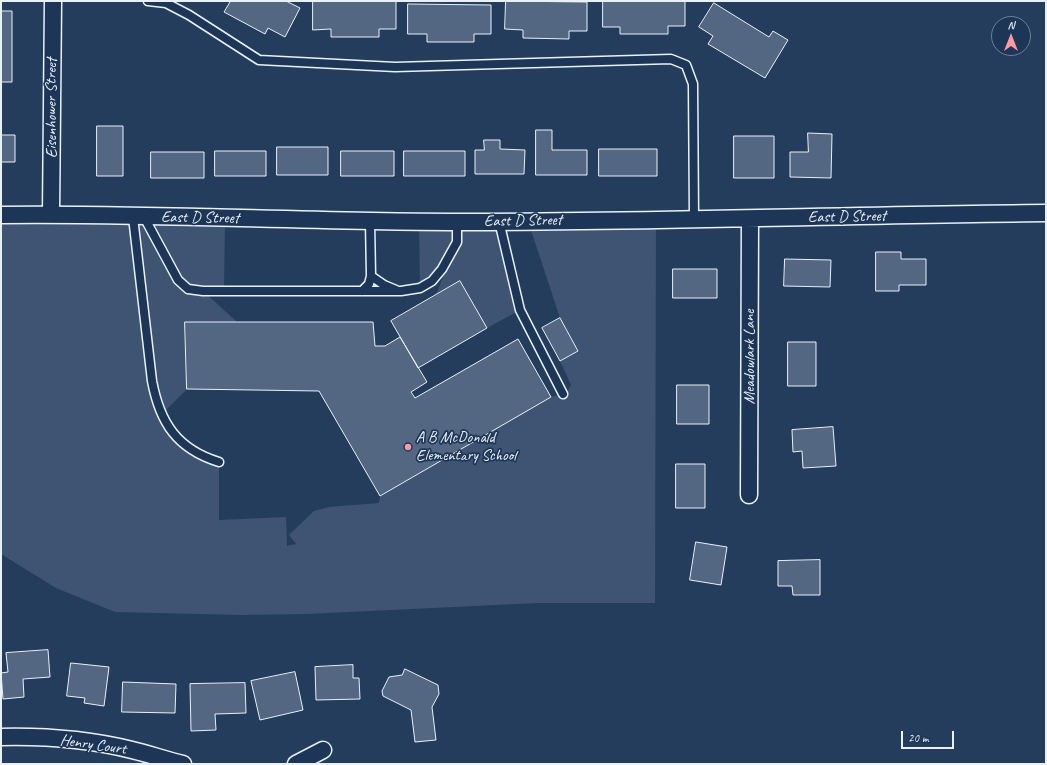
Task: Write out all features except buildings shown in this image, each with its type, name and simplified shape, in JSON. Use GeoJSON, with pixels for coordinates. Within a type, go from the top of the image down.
{"type":"FeatureCollection","features":[{"type":"Feature","properties":{"kind":"street","name":"Eisenhower Street"},"geometry":{"type":"LineString","coordinates":[[52,214],[53,1]]}},
{"type":"Feature","properties":{"kind":"street","name":"East D Street"},"geometry":{"type":"LineString","coordinates":[[1,215],[52,214],[139,217],[500,222],[1046,213]]}},
{"type":"Feature","properties":{"kind":"street","name":"Meadowlark Lane"},"geometry":{"type":"LineString","coordinates":[[749,495],[750,219]]}},
{"type":"Feature","properties":{"kind":"street","name":"Henry Court"},"geometry":{"type":"LineString","coordinates":[[1,737],[22,736],[85,742],[131,750],[183,764]]}},
{"type":"Feature","properties":{"kind":"street"},"geometry":{"type":"LineString","coordinates":[[296,764],[323,750]]}},
{"type":"Feature","properties":{"kind":"lane"},"geometry":{"type":"LineString","coordinates":[[148,1],[166,4],[189,15],[259,60],[395,67],[671,59],[686,65],[693,84],[694,218]]}},
{"type":"Feature","properties":{"kind":"lane"},"geometry":{"type":"LineString","coordinates":[[139,217],[178,280],[188,289],[401,292],[420,288],[432,281],[442,269],[457,242],[457,222]]}},
{"type":"Feature","properties":{"kind":"lane"},"geometry":{"type":"LineString","coordinates":[[139,217],[152,381],[158,405],[161,414],[177,439],[206,458],[219,462]]}},
{"type":"Feature","properties":{"kind":"lane"},"geometry":{"type":"LineString","coordinates":[[362,291],[369,284],[371,276],[370,221]]}},
{"type":"Feature","properties":{"kind":"lane"},"geometry":{"type":"LineString","coordinates":[[500,222],[520,310],[563,394]]}},
{"type":"Feature","properties":{"kind":"lane"},"geometry":{"type":"LineString","coordinates":[[371,276],[384,285],[401,292]]}},
{"type":"Feature","properties":{"kind":"shaded area"},"geometry":{"type":"Polygon","coordinates":[[[1,215],[225,219],[224,291],[203,291],[237,322],[185,322],[187,389],[161,415],[177,439],[219,462],[219,520],[286,517],[287,546],[296,544],[289,535],[314,511],[329,507],[379,503],[380,496],[551,397],[563,394],[568,390],[571,385],[560,361],[578,351],[560,318],[528,221],[656,219],[655,603],[537,603],[307,614],[241,615],[115,612],[56,588],[1,554],[1,215]]]}},
{"type":"Feature","properties":{"kind":"shaded area"},"geometry":{"type":"Polygon","coordinates":[[[419,221],[499,221],[520,310],[487,328],[460,282],[436,295],[450,259],[420,288],[419,221]]]}},
{"type":"Feature","properties":{"kind":"place","name":"A B McDonald Elementary School"},"geometry":{"type":"Point","coordinates":[408,447]}}]}
